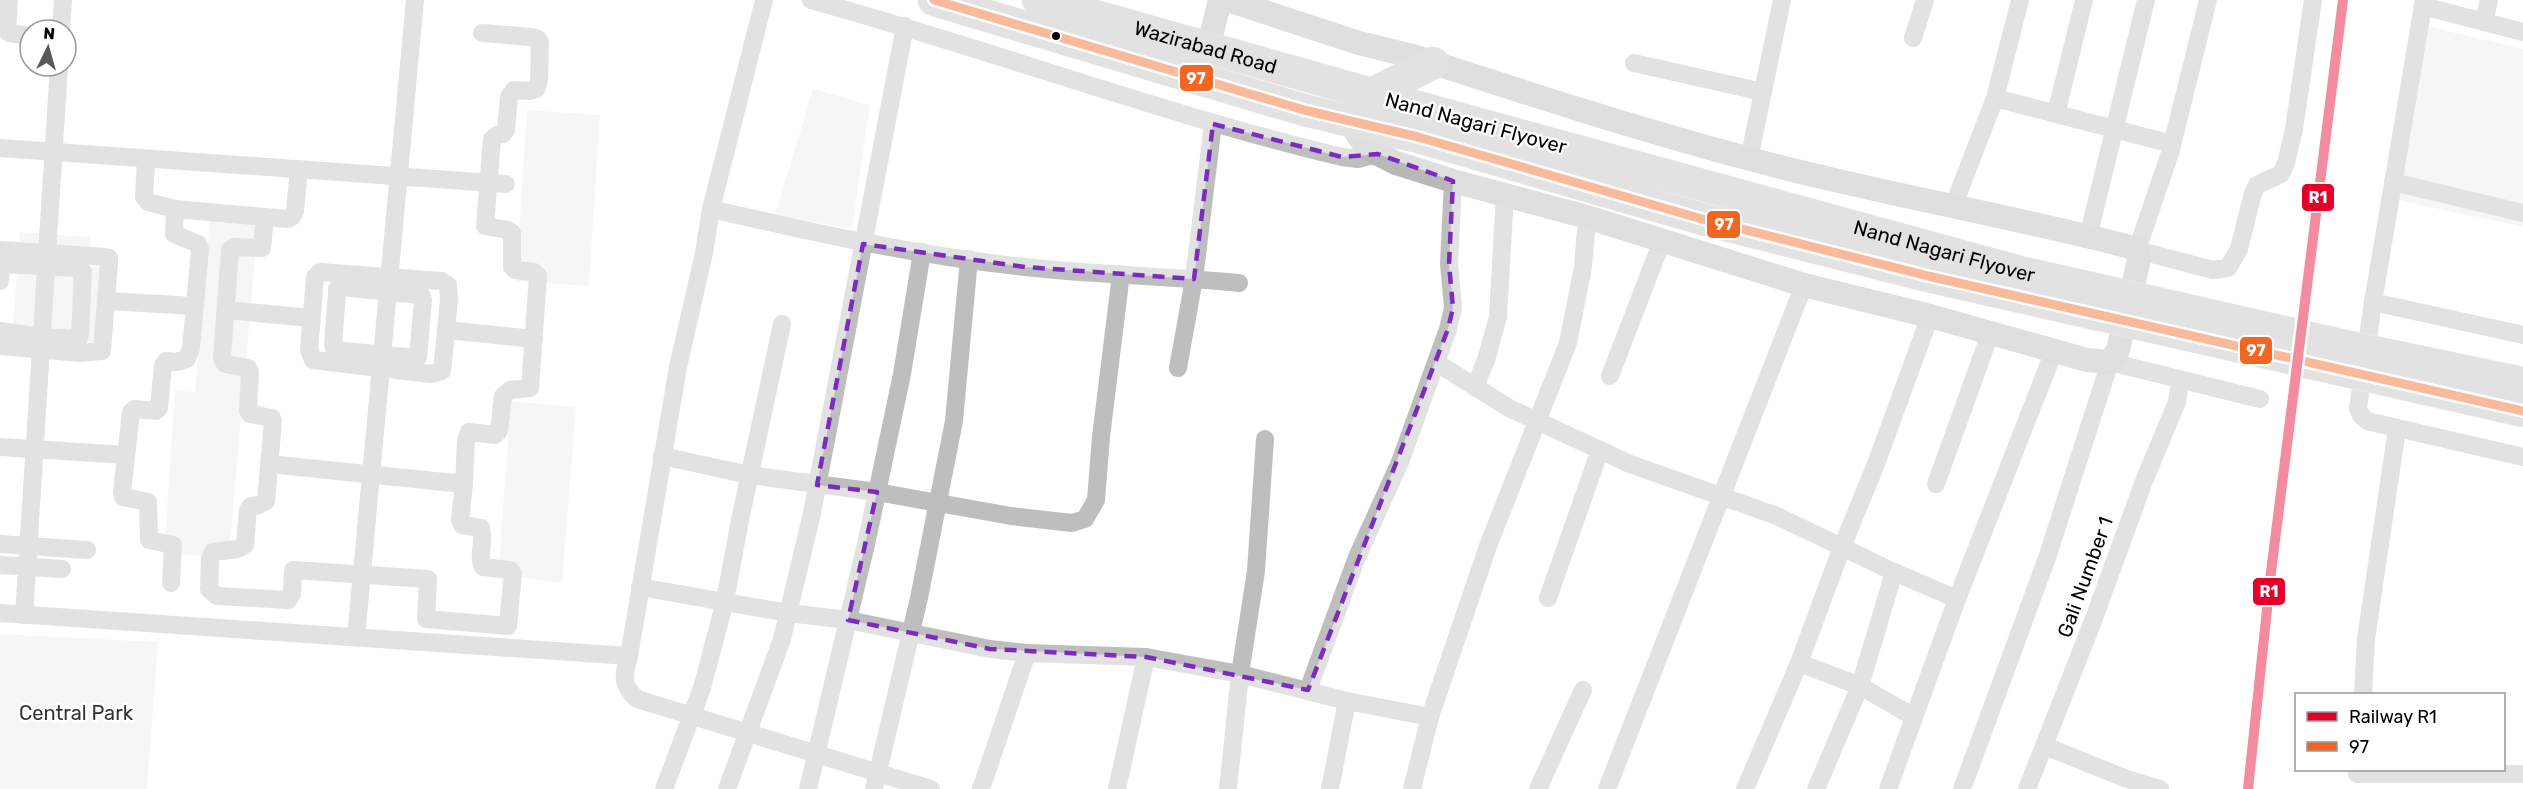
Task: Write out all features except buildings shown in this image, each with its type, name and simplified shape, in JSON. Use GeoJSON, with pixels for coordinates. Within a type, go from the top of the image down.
{"type":"FeatureCollection","features":[{"type":"Feature","properties":{"kind":"highway","name":"Wazirabad Road"},"geometry":{"type":"LineString","coordinates":[[934,0],[1304,110],[1349,121]]}},
{"type":"Feature","properties":{"kind":"highway","name":"Wazirabad Road"},"geometry":{"type":"LineString","coordinates":[[1038,0],[1372,94]]}},
{"type":"Feature","properties":{"kind":"highway"},"geometry":{"type":"LineString","coordinates":[[1372,94],[1433,63]]}},
{"type":"Feature","properties":{"kind":"highway","name":"Nand Nagari Flyover"},"geometry":{"type":"LineString","coordinates":[[1372,94],[2020,272],[2349,347],[2523,383]]}},
{"type":"Feature","properties":{"kind":"highway","name":"Nand Nagari Flyover"},"geometry":{"type":"LineString","coordinates":[[1349,121],[1418,137],[1702,219],[1928,276],[2523,411]]}},
{"type":"Feature","properties":{"kind":"street"},"geometry":{"type":"LineString","coordinates":[[9,0],[7,31],[18,34]]}},
{"type":"Feature","properties":{"kind":"street"},"geometry":{"type":"LineString","coordinates":[[62,18],[63,0]]}},
{"type":"Feature","properties":{"kind":"street"},"geometry":{"type":"LineString","coordinates":[[356,637],[415,0]]}},
{"type":"Feature","properties":{"kind":"street"},"geometry":{"type":"LineString","coordinates":[[764,0],[711,208],[662,456],[629,656],[624,673],[626,688],[638,699],[817,754],[877,781],[931,789]]}},
{"type":"Feature","properties":{"kind":"street"},"geometry":{"type":"LineString","coordinates":[[811,0],[905,26],[1213,124],[1342,157],[1358,159],[1378,154]]}},
{"type":"Feature","properties":{"kind":"street"},"geometry":{"type":"LineString","coordinates":[[1208,48],[1220,0]]}},
{"type":"Feature","properties":{"kind":"street"},"geometry":{"type":"LineString","coordinates":[[1228,0],[1359,43],[1433,63],[1749,159],[1892,195],[2088,237],[2213,270],[2228,268],[2235,258],[2257,185],[2281,174],[2286,163],[2294,129],[2313,0]]}},
{"type":"Feature","properties":{"kind":"street"},"geometry":{"type":"LineString","coordinates":[[1749,159],[1781,0]]}},
{"type":"Feature","properties":{"kind":"street"},"geometry":{"type":"LineString","coordinates":[[1914,38],[1925,0]]}},
{"type":"Feature","properties":{"kind":"street"},"geometry":{"type":"LineString","coordinates":[[1953,207],[1995,98],[2019,0]]}},
{"type":"Feature","properties":{"kind":"street"},"geometry":{"type":"LineString","coordinates":[[2056,114],[2084,0]]}},
{"type":"Feature","properties":{"kind":"street"},"geometry":{"type":"LineString","coordinates":[[2088,237],[2146,0]]}},
{"type":"Feature","properties":{"kind":"street"},"geometry":{"type":"LineString","coordinates":[[1962,789],[2047,558],[2110,362],[2118,350],[2139,260],[2137,250],[2172,144],[2208,0]]}},
{"type":"Feature","properties":{"kind":"street"},"geometry":{"type":"LineString","coordinates":[[2484,22],[2489,0]]}},
{"type":"Feature","properties":{"kind":"street"},"geometry":{"type":"LineString","coordinates":[[2523,32],[2424,3],[2373,302],[2358,408],[2367,421],[2523,457]]}},
{"type":"Feature","properties":{"kind":"street"},"geometry":{"type":"LineString","coordinates":[[727,789],[782,639],[817,485],[905,26]]}},
{"type":"Feature","properties":{"kind":"street"},"geometry":{"type":"LineString","coordinates":[[265,217],[262,248],[234,247],[230,250],[222,358],[225,364],[231,367],[248,369],[250,372],[248,411],[250,414],[272,418],[273,421],[266,501],[251,506],[248,510],[245,544],[238,549],[213,552],[210,558],[209,589],[217,596],[288,600],[292,594],[293,570],[428,579],[425,616],[428,620],[508,626],[513,573],[510,570],[483,567],[480,562],[481,528],[462,525],[460,520],[466,441],[470,432],[495,435],[500,431],[503,396],[510,390],[530,388],[538,276],[534,272],[515,270],[512,267],[512,233],[485,226],[497,183],[492,139],[504,134],[506,130],[509,97],[514,90],[536,89],[539,80],[540,43],[538,39],[531,37],[482,33]]}},
{"type":"Feature","properties":{"kind":"street"},"geometry":{"type":"LineString","coordinates":[[0,44],[18,45]]}},
{"type":"Feature","properties":{"kind":"street"},"geometry":{"type":"LineString","coordinates":[[1634,63],[1763,92]]}},
{"type":"Feature","properties":{"kind":"street"},"geometry":{"type":"LineString","coordinates":[[24,615],[58,78]]}},
{"type":"Feature","properties":{"kind":"street"},"geometry":{"type":"LineString","coordinates":[[1995,98],[2172,144]]}},
{"type":"Feature","properties":{"kind":"street"},"geometry":{"type":"LineString","coordinates":[[1349,121],[1364,143],[1378,154],[1396,163],[1453,181],[1587,217],[1804,285],[1930,316],[2087,360],[2110,362],[2260,399]]}},
{"type":"Feature","properties":{"kind":"street"},"geometry":{"type":"LineString","coordinates":[[1178,368],[1194,279],[1213,124]]}},
{"type":"Feature","properties":{"kind":"street"},"geometry":{"type":"LineString","coordinates":[[0,148],[497,183]]}},
{"type":"Feature","properties":{"kind":"street"},"geometry":{"type":"LineString","coordinates":[[146,159],[144,197],[148,202],[175,209],[265,217],[292,217],[295,211],[298,169]]}},
{"type":"Feature","properties":{"kind":"street"},"geometry":{"type":"LineString","coordinates":[[1308,690],[1357,557],[1400,462],[1437,363],[1453,308],[1449,264],[1453,181]]}},
{"type":"Feature","properties":{"kind":"street"},"geometry":{"type":"LineString","coordinates":[[2393,182],[2523,213]]}},
{"type":"Feature","properties":{"kind":"street"},"geometry":{"type":"LineString","coordinates":[[1475,387],[1486,360],[1498,317],[1505,195]]}},
{"type":"Feature","properties":{"kind":"street"},"geometry":{"type":"LineString","coordinates":[[711,208],[863,244],[1025,267],[1239,283]]}},
{"type":"Feature","properties":{"kind":"street"},"geometry":{"type":"LineString","coordinates":[[171,583],[173,545],[149,540],[148,502],[123,497],[131,412],[135,409],[156,411],[159,408],[163,365],[166,361],[176,362],[187,359],[191,348],[200,249],[198,244],[174,234],[175,209]]}},
{"type":"Feature","properties":{"kind":"street"},"geometry":{"type":"LineString","coordinates":[[1412,789],[1430,717],[1488,546],[1568,343],[1583,267],[1587,217]]}},
{"type":"Feature","properties":{"kind":"street"},"geometry":{"type":"LineString","coordinates":[[1610,376],[1662,242]]}},
{"type":"Feature","properties":{"kind":"street"},"geometry":{"type":"LineString","coordinates":[[0,250],[82,269],[78,339],[0,346]]}},
{"type":"Feature","properties":{"kind":"street"},"geometry":{"type":"LineString","coordinates":[[807,789],[877,492],[902,374],[922,252]]}},
{"type":"Feature","properties":{"kind":"street"},"geometry":{"type":"LineString","coordinates":[[0,281],[1,267],[4,264],[46,259],[109,258],[108,301],[102,351],[80,354],[0,332]]}},
{"type":"Feature","properties":{"kind":"street"},"geometry":{"type":"LineString","coordinates":[[877,781],[911,634],[954,421],[969,259]]}},
{"type":"Feature","properties":{"kind":"street"},"geometry":{"type":"LineString","coordinates":[[320,272],[389,285],[421,295],[423,297],[419,355],[416,358],[381,362],[313,360],[309,350],[311,318],[315,277],[320,272]]}},
{"type":"Feature","properties":{"kind":"street"},"geometry":{"type":"LineString","coordinates":[[662,456],[749,475],[877,492],[1011,516],[1072,523],[1085,519],[1096,500],[1101,437],[1121,274]]}},
{"type":"Feature","properties":{"kind":"street"},"geometry":{"type":"LineString","coordinates":[[441,281],[448,285],[447,330],[442,371],[438,374],[334,350],[337,289],[389,285],[441,281]]}},
{"type":"Feature","properties":{"kind":"street"},"geometry":{"type":"LineString","coordinates":[[1607,789],[1804,285]]}},
{"type":"Feature","properties":{"kind":"street"},"geometry":{"type":"LineString","coordinates":[[108,301],[195,306]]}},
{"type":"Feature","properties":{"kind":"street"},"geometry":{"type":"LineString","coordinates":[[2373,302],[2523,335]]}},
{"type":"Feature","properties":{"kind":"street"},"geometry":{"type":"LineString","coordinates":[[226,310],[311,318]]}},
{"type":"Feature","properties":{"kind":"street"},"geometry":{"type":"LineString","coordinates":[[1745,789],[1799,663],[1930,316]]}},
{"type":"Feature","properties":{"kind":"street"},"geometry":{"type":"LineString","coordinates":[[664,789],[702,688],[725,601],[749,475],[782,324]]}},
{"type":"Feature","properties":{"kind":"street"},"geometry":{"type":"LineString","coordinates":[[447,330],[534,339]]}},
{"type":"Feature","properties":{"kind":"street"},"geometry":{"type":"LineString","coordinates":[[1936,484],[1990,334]]}},
{"type":"Feature","properties":{"kind":"street"},"geometry":{"type":"LineString","coordinates":[[1896,787],[1914,717],[1957,599],[2054,351]]}},
{"type":"Feature","properties":{"kind":"street"},"geometry":{"type":"LineString","coordinates":[[1437,363],[1509,408],[1630,464],[1778,516],[1894,572],[1957,599]]}},
{"type":"Feature","properties":{"kind":"street","name":"Gali Number 1"},"geometry":{"type":"LineString","coordinates":[[2031,788],[2144,481],[2177,402],[2180,380]]}},
{"type":"Feature","properties":{"kind":"street"},"geometry":{"type":"LineString","coordinates":[[2363,693],[2366,639],[2397,429]]}},
{"type":"Feature","properties":{"kind":"street"},"geometry":{"type":"LineString","coordinates":[[1227,789],[1240,674],[1256,571],[1265,439]]}},
{"type":"Feature","properties":{"kind":"street"},"geometry":{"type":"LineString","coordinates":[[0,447],[126,455]]}},
{"type":"Feature","properties":{"kind":"street"},"geometry":{"type":"LineString","coordinates":[[1548,598],[1600,450]]}},
{"type":"Feature","properties":{"kind":"street"},"geometry":{"type":"LineString","coordinates":[[269,464],[464,484]]}},
{"type":"Feature","properties":{"kind":"street"},"geometry":{"type":"LineString","coordinates":[[0,544],[87,550]]}},
{"type":"Feature","properties":{"kind":"street"},"geometry":{"type":"LineString","coordinates":[[0,565],[62,569]]}},
{"type":"Feature","properties":{"kind":"street"},"geometry":{"type":"LineString","coordinates":[[1816,789],[1860,686],[1894,572]]}},
{"type":"Feature","properties":{"kind":"street"},"geometry":{"type":"LineString","coordinates":[[640,586],[788,613],[848,620],[990,649],[1027,653],[1146,657],[1240,674],[1347,701],[1430,717]]}},
{"type":"Feature","properties":{"kind":"street"},"geometry":{"type":"LineString","coordinates":[[0,613],[629,656]]}},
{"type":"Feature","properties":{"kind":"street"},"geometry":{"type":"LineString","coordinates":[[981,789],[1027,653]]}},
{"type":"Feature","properties":{"kind":"street"},"geometry":{"type":"LineString","coordinates":[[1117,789],[1146,657]]}},
{"type":"Feature","properties":{"kind":"street"},"geometry":{"type":"LineString","coordinates":[[1799,663],[1860,686],[1914,717]]}},
{"type":"Feature","properties":{"kind":"street"},"geometry":{"type":"LineString","coordinates":[[1539,789],[1582,690]]}},
{"type":"Feature","properties":{"kind":"street"},"geometry":{"type":"LineString","coordinates":[[1330,789],[1347,701]]}},
{"type":"Feature","properties":{"kind":"street"},"geometry":{"type":"LineString","coordinates":[[2045,746],[2127,779],[2160,789]]}},
{"type":"Feature","properties":{"kind":"street"},"geometry":{"type":"LineString","coordinates":[[2357,778],[2475,782],[2523,774]]}},
{"type":"Feature","properties":{"kind":"highlighted area"},"geometry":{"type":"Polygon","coordinates":[[[1213,124],[1342,157],[1378,154],[1453,181],[1449,264],[1453,308],[1448,329],[1308,690],[1146,657],[990,649],[848,620],[877,492],[817,485],[863,244],[1025,267],[1194,279],[1213,124]]]}},
{"type":"Feature","properties":{"kind":"green space"},"geometry":{"type":"Polygon","coordinates":[[[2414,23],[2523,49],[2523,227],[2387,198],[2414,23]]]}},
{"type":"Feature","properties":{"kind":"green space"},"geometry":{"type":"Polygon","coordinates":[[[813,89],[870,105],[852,229],[775,215],[813,89]]]}},
{"type":"Feature","properties":{"kind":"green space"},"geometry":{"type":"Polygon","coordinates":[[[527,110],[600,115],[589,286],[516,281],[527,110]]]}},
{"type":"Feature","properties":{"kind":"green space"},"geometry":{"type":"Polygon","coordinates":[[[211,205],[269,210],[256,246],[229,557],[164,554],[175,390],[195,392],[211,205]]]}},
{"type":"Feature","properties":{"kind":"green space"},"geometry":{"type":"Polygon","coordinates":[[[20,232],[91,237],[89,267],[115,269],[109,344],[12,337],[20,232]]]}},
{"type":"Feature","properties":{"kind":"green space"},"geometry":{"type":"Polygon","coordinates":[[[508,401],[576,407],[562,583],[500,574],[508,444],[508,401]]]}},
{"type":"Feature","properties":{"kind":"green space","name":"Central Park"},"geometry":{"type":"Polygon","coordinates":[[[0,634],[158,642],[147,789],[0,789],[0,634]]]}},
{"type":"Feature","properties":{"kind":"rail line","name":"R1"},"geometry":{"type":"LineString","coordinates":[[2248,789],[2271,572],[2343,0]]}},
{"type":"Feature","properties":{"kind":"transit line","name":"97"},"geometry":{"type":"LineString","coordinates":[[934,0],[1304,110],[1418,137],[1702,219],[1928,276],[2523,411]]}}]}
